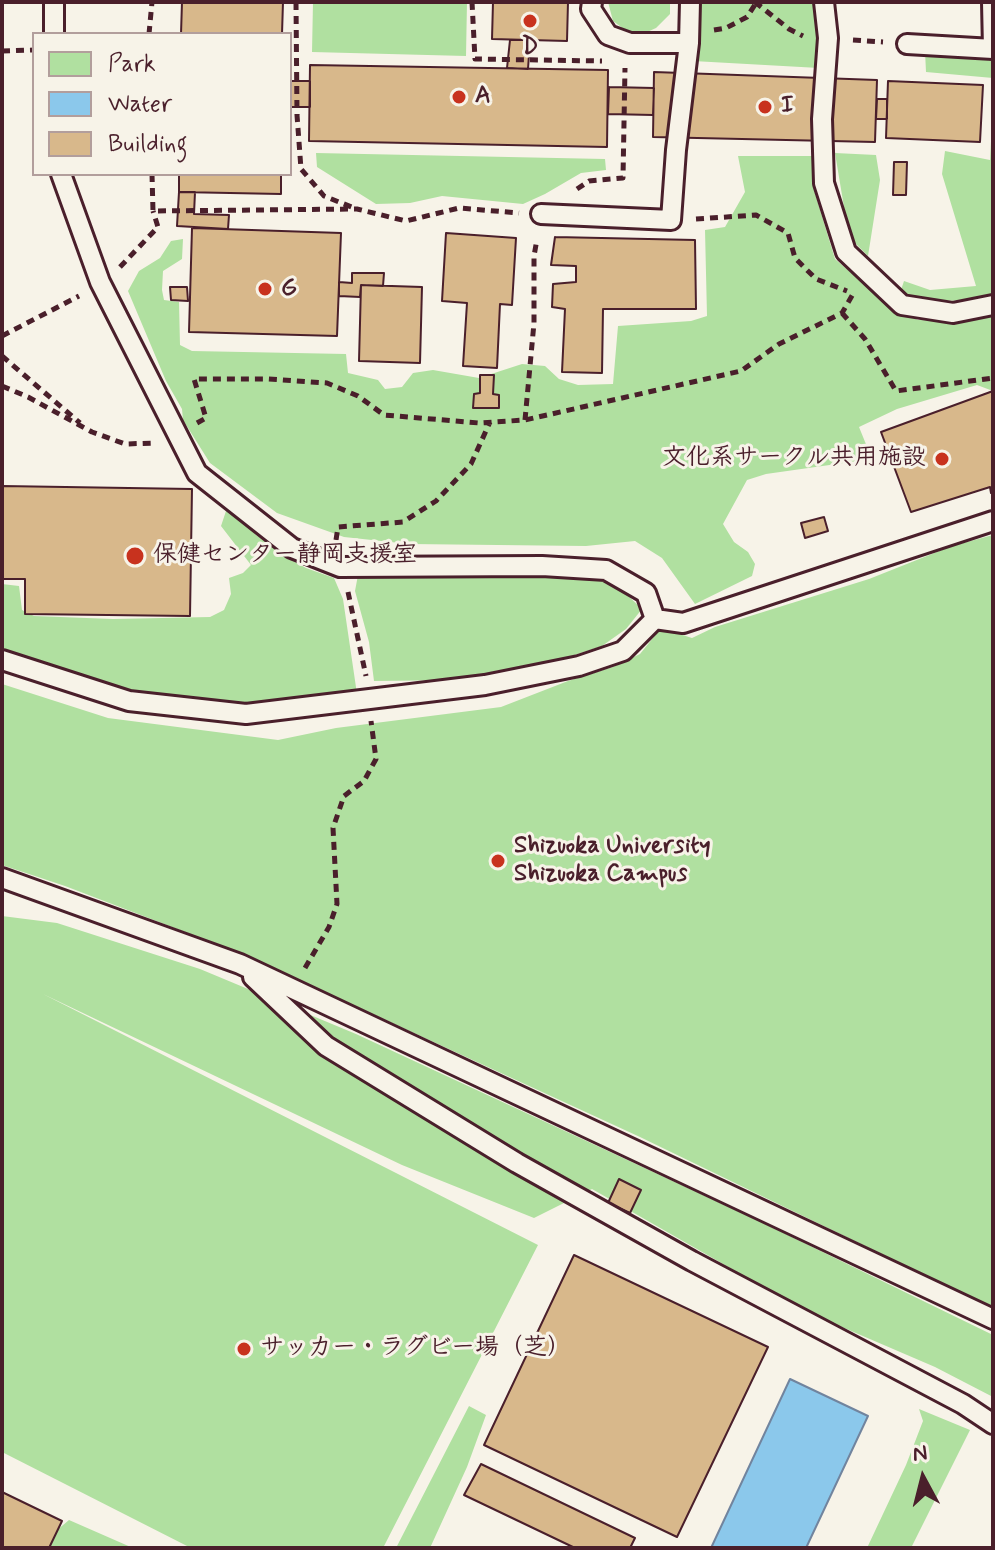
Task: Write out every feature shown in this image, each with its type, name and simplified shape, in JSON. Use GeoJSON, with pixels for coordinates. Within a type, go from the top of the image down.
{"type":"FeatureCollection","features":[{"type":"Feature","properties":{"kind":"lane"},"geometry":{"type":"LineString","coordinates":[[54,2],[54,32]]}},
{"type":"Feature","properties":{"kind":"lane"},"geometry":{"type":"LineString","coordinates":[[592,2],[591,9],[608,35],[630,43],[689,36]]}},
{"type":"Feature","properties":{"kind":"lane"},"geometry":{"type":"LineString","coordinates":[[541,214],[671,220],[690,2]]}},
{"type":"Feature","properties":{"kind":"lane"},"geometry":{"type":"LineString","coordinates":[[824,2],[828,38],[822,119],[824,183],[846,252],[902,305],[953,313],[993,305]]}},
{"type":"Feature","properties":{"kind":"lane"},"geometry":{"type":"LineString","coordinates":[[907,44],[993,49],[992,2]]}},
{"type":"Feature","properties":{"kind":"lane"},"geometry":{"type":"LineString","coordinates":[[62,176],[100,282],[197,473],[292,548],[340,567],[542,566],[606,570],[646,593],[655,619]]}},
{"type":"Feature","properties":{"kind":"lane"},"geometry":{"type":"LineString","coordinates":[[655,619],[683,623],[993,521]]}},
{"type":"Feature","properties":{"kind":"lane"},"geometry":{"type":"LineString","coordinates":[[2,660],[129,701],[246,714],[485,685],[579,666],[623,651],[655,619]]}},
{"type":"Feature","properties":{"kind":"lane"},"geometry":{"type":"LineString","coordinates":[[2,878],[240,964],[993,1319]]}},
{"type":"Feature","properties":{"kind":"lane"},"geometry":{"type":"LineString","coordinates":[[240,964],[326,1046],[489,1146],[692,1261],[963,1404],[993,1424]]}},
{"type":"Feature","properties":{"kind":"path"},"geometry":{"type":"LineString","coordinates":[[149,32],[152,2]]}},
{"type":"Feature","properties":{"kind":"path"},"geometry":{"type":"LineString","coordinates":[[296,2],[301,169],[324,196],[357,209],[406,221],[459,208],[541,214],[589,181],[623,178],[625,61]]}},
{"type":"Feature","properties":{"kind":"path"},"geometry":{"type":"LineString","coordinates":[[472,2],[475,59],[611,61]]}},
{"type":"Feature","properties":{"kind":"path"},"geometry":{"type":"LineString","coordinates":[[689,36],[726,28],[747,17],[756,3],[789,29],[808,39],[907,44]]}},
{"type":"Feature","properties":{"kind":"path"},"geometry":{"type":"LineString","coordinates":[[2,51],[32,50]]}},
{"type":"Feature","properties":{"kind":"path"},"geometry":{"type":"LineString","coordinates":[[152,176],[153,211],[357,209]]}},
{"type":"Feature","properties":{"kind":"path"},"geometry":{"type":"LineString","coordinates":[[525,420],[534,323],[534,256],[541,214]]}},
{"type":"Feature","properties":{"kind":"path"},"geometry":{"type":"LineString","coordinates":[[2,386],[92,432],[125,444],[148,445],[178,434],[206,418],[194,379],[279,379],[327,383],[358,396],[384,415],[479,423],[525,420],[741,371],[779,344],[842,313],[853,294]]}},
{"type":"Feature","properties":{"kind":"path"},"geometry":{"type":"LineString","coordinates":[[842,313],[865,339],[896,391],[993,378]]}},
{"type":"Feature","properties":{"kind":"path"},"geometry":{"type":"LineString","coordinates":[[2,356],[92,432]]}},
{"type":"Feature","properties":{"kind":"green space"},"geometry":{"type":"Polygon","coordinates":[[[313,2],[467,2],[466,56],[312,52],[313,2]]]}},
{"type":"Feature","properties":{"kind":"green space"},"geometry":{"type":"Polygon","coordinates":[[[608,2],[670,2],[670,14],[656,28],[645,33],[628,32],[613,21],[608,2]]]}},
{"type":"Feature","properties":{"kind":"green space"},"geometry":{"type":"Polygon","coordinates":[[[697,2],[814,2],[819,68],[693,61],[697,2]]]}},
{"type":"Feature","properties":{"kind":"green space"},"geometry":{"type":"Polygon","coordinates":[[[925,51],[993,51],[993,78],[926,72],[925,51]]]}},
{"type":"Feature","properties":{"kind":"green space"},"geometry":{"type":"Polygon","coordinates":[[[993,103],[993,300],[914,301],[901,290],[904,281],[930,290],[976,286],[942,174],[945,151],[990,160],[993,103]]]}},
{"type":"Feature","properties":{"kind":"green space"},"geometry":{"type":"Polygon","coordinates":[[[316,153],[605,159],[606,170],[581,173],[523,204],[442,196],[410,203],[376,204],[317,167],[316,153]]]}},
{"type":"Feature","properties":{"kind":"green space"},"geometry":{"type":"Polygon","coordinates":[[[835,153],[876,155],[880,180],[868,256],[849,237],[835,153]]]}},
{"type":"Feature","properties":{"kind":"green space"},"geometry":{"type":"Polygon","coordinates":[[[738,156],[812,156],[814,190],[835,259],[891,307],[918,320],[958,321],[993,315],[993,391],[977,385],[897,409],[859,427],[872,459],[766,474],[747,480],[723,524],[734,542],[748,552],[755,564],[752,576],[695,604],[662,558],[635,541],[586,546],[409,544],[344,537],[277,513],[210,463],[183,420],[182,409],[166,381],[128,291],[139,271],[160,258],[171,241],[183,239],[182,259],[163,271],[162,290],[164,300],[179,302],[180,345],[192,351],[346,354],[348,373],[378,380],[385,389],[402,387],[413,373],[433,370],[479,378],[522,364],[545,366],[559,379],[578,385],[613,384],[618,326],[691,321],[707,316],[705,230],[725,227],[745,192],[738,156]]]}},
{"type":"Feature","properties":{"kind":"green space"},"geometry":{"type":"Polygon","coordinates":[[[226,511],[242,520],[256,535],[288,558],[334,578],[343,599],[357,694],[277,704],[212,703],[154,695],[83,679],[2,654],[2,584],[19,586],[22,610],[34,616],[113,619],[210,617],[224,610],[231,594],[229,578],[243,573],[251,565],[221,526],[226,511]]]}},
{"type":"Feature","properties":{"kind":"green space"},"geometry":{"type":"Polygon","coordinates":[[[993,535],[993,1308],[640,1137],[240,953],[2,865],[2,684],[108,718],[278,740],[336,728],[501,707],[613,667],[640,654],[661,628],[692,638],[715,627],[869,579],[952,546],[993,535]]]}},
{"type":"Feature","properties":{"kind":"green space"},"geometry":{"type":"Polygon","coordinates":[[[427,573],[596,576],[623,591],[642,609],[626,629],[602,646],[544,665],[495,671],[465,680],[374,681],[369,642],[355,591],[358,575],[389,577],[427,573]]]}},
{"type":"Feature","properties":{"kind":"green space","name":"サッカー・ラグビー場（芝）"},"geometry":{"type":"Polygon","coordinates":[[[2,916],[57,923],[200,969],[356,1034],[761,1222],[993,1335],[993,1397],[935,1367],[807,1312],[592,1189],[534,1218],[402,1165],[43,994],[538,1245],[383,1548],[191,1548],[2,1452],[2,916]]]}},
{"type":"Feature","properties":{"kind":"green space"},"geometry":{"type":"Polygon","coordinates":[[[469,1406],[486,1415],[467,1467],[430,1548],[396,1548],[469,1406]]]}},
{"type":"Feature","properties":{"kind":"green space"},"geometry":{"type":"Polygon","coordinates":[[[919,1409],[970,1430],[911,1548],[867,1548],[923,1421],[919,1409]]]}},
{"type":"Feature","properties":{"kind":"green space"},"geometry":{"type":"Polygon","coordinates":[[[69,1520],[133,1548],[36,1548],[69,1520]]]}},
{"type":"Feature","properties":{"kind":"water"},"geometry":{"type":"Polygon","coordinates":[[[790,1379],[868,1416],[806,1548],[711,1548],[790,1379]]]}},
{"type":"Feature","properties":{"kind":"building"},"geometry":{"type":"Polygon","coordinates":[[[182,2],[283,2],[282,32],[181,32],[182,2]]]}},
{"type":"Feature","properties":{"kind":"building","name":"D"},"geometry":{"type":"Polygon","coordinates":[[[493,2],[568,2],[567,41],[492,39],[493,2]]]}},
{"type":"Feature","properties":{"kind":"building"},"geometry":{"type":"Polygon","coordinates":[[[510,40],[530,40],[528,69],[507,68],[510,40]]]}},
{"type":"Feature","properties":{"kind":"building","name":"A"},"geometry":{"type":"Polygon","coordinates":[[[310,65],[608,70],[607,147],[309,141],[310,65]]]}},
{"type":"Feature","properties":{"kind":"building","name":"I"},"geometry":{"type":"Polygon","coordinates":[[[654,72],[877,80],[875,142],[653,137],[654,72]]]}},
{"type":"Feature","properties":{"kind":"building"},"geometry":{"type":"Polygon","coordinates":[[[292,81],[310,81],[310,107],[292,107],[292,81]]]}},
{"type":"Feature","properties":{"kind":"building"},"geometry":{"type":"Polygon","coordinates":[[[888,81],[983,85],[980,142],[886,138],[888,81]]]}},
{"type":"Feature","properties":{"kind":"building"},"geometry":{"type":"Polygon","coordinates":[[[609,87],[654,88],[653,115],[608,114],[609,87]]]}},
{"type":"Feature","properties":{"kind":"building"},"geometry":{"type":"Polygon","coordinates":[[[877,99],[887,99],[887,119],[876,119],[877,99]]]}},
{"type":"Feature","properties":{"kind":"building"},"geometry":{"type":"Polygon","coordinates":[[[894,162],[907,162],[906,195],[893,195],[894,162]]]}},
{"type":"Feature","properties":{"kind":"building"},"geometry":{"type":"Polygon","coordinates":[[[179,176],[281,176],[281,194],[179,192],[179,176]]]}},
{"type":"Feature","properties":{"kind":"building"},"geometry":{"type":"Polygon","coordinates":[[[179,192],[195,192],[194,214],[229,215],[228,229],[177,226],[179,192]]]}},
{"type":"Feature","properties":{"kind":"building","name":"G"},"geometry":{"type":"Polygon","coordinates":[[[192,228],[341,233],[337,336],[189,332],[192,228]]]}},
{"type":"Feature","properties":{"kind":"building"},"geometry":{"type":"Polygon","coordinates":[[[446,233],[516,238],[512,305],[500,304],[497,368],[463,366],[467,303],[442,301],[446,233]]]}},
{"type":"Feature","properties":{"kind":"building"},"geometry":{"type":"Polygon","coordinates":[[[555,237],[695,240],[696,309],[603,309],[602,373],[562,372],[565,309],[552,307],[553,284],[576,282],[576,266],[551,265],[555,237]]]}},
{"type":"Feature","properties":{"kind":"building"},"geometry":{"type":"Polygon","coordinates":[[[352,273],[384,273],[383,286],[361,285],[360,297],[339,296],[339,282],[352,283],[352,273]]]}},
{"type":"Feature","properties":{"kind":"building"},"geometry":{"type":"Polygon","coordinates":[[[361,285],[422,287],[420,363],[359,361],[361,285]]]}},
{"type":"Feature","properties":{"kind":"building"},"geometry":{"type":"Polygon","coordinates":[[[170,287],[187,287],[188,301],[171,300],[170,287]]]}},
{"type":"Feature","properties":{"kind":"building"},"geometry":{"type":"Polygon","coordinates":[[[480,375],[494,375],[493,394],[499,395],[499,408],[473,408],[474,394],[480,393],[480,375]]]}},
{"type":"Feature","properties":{"kind":"building","name":"文化系サークル共用施設"},"geometry":{"type":"Polygon","coordinates":[[[993,391],[993,492],[990,487],[911,512],[881,432],[993,391]]]}},
{"type":"Feature","properties":{"kind":"building"},"geometry":{"type":"Polygon","coordinates":[[[2,486],[192,489],[190,616],[25,614],[25,579],[2,579],[2,486]]]}},
{"type":"Feature","properties":{"kind":"building"},"geometry":{"type":"Polygon","coordinates":[[[824,517],[828,531],[805,538],[801,523],[824,517]]]}},
{"type":"Feature","properties":{"kind":"building"},"geometry":{"type":"Polygon","coordinates":[[[619,1179],[641,1190],[630,1213],[608,1203],[619,1179]]]}},
{"type":"Feature","properties":{"kind":"building"},"geometry":{"type":"Polygon","coordinates":[[[574,1255],[768,1347],[677,1537],[484,1445],[574,1255]]]}},
{"type":"Feature","properties":{"kind":"building"},"geometry":{"type":"Polygon","coordinates":[[[481,1464],[635,1538],[630,1548],[575,1548],[464,1495],[481,1464]]]}},
{"type":"Feature","properties":{"kind":"building"},"geometry":{"type":"Polygon","coordinates":[[[2,1492],[62,1521],[49,1548],[2,1548],[2,1492]]]}},
{"type":"Feature","properties":{"kind":"place","name":"D"},"geometry":{"type":"Point","coordinates":[530,21]}},
{"type":"Feature","properties":{"kind":"place","name":"A"},"geometry":{"type":"Point","coordinates":[459,97]}},
{"type":"Feature","properties":{"kind":"place","name":"I"},"geometry":{"type":"Point","coordinates":[765,107]}},
{"type":"Feature","properties":{"kind":"place","name":"G"},"geometry":{"type":"Point","coordinates":[265,289]}},
{"type":"Feature","properties":{"kind":"place","name":"文化系サークル共用施設"},"geometry":{"type":"Point","coordinates":[942,459]}},
{"type":"Feature","properties":{"kind":"place","name":"保健センター静岡支援室"},"geometry":{"type":"Point","coordinates":[135,556]}},
{"type":"Feature","properties":{"kind":"place","name":"Shizuoka University Shizuoka Campus"},"geometry":{"type":"Point","coordinates":[498,861]}},
{"type":"Feature","properties":{"kind":"place","name":"サッカー・ラグビー場（芝）"},"geometry":{"type":"Point","coordinates":[244,1349]}}]}
